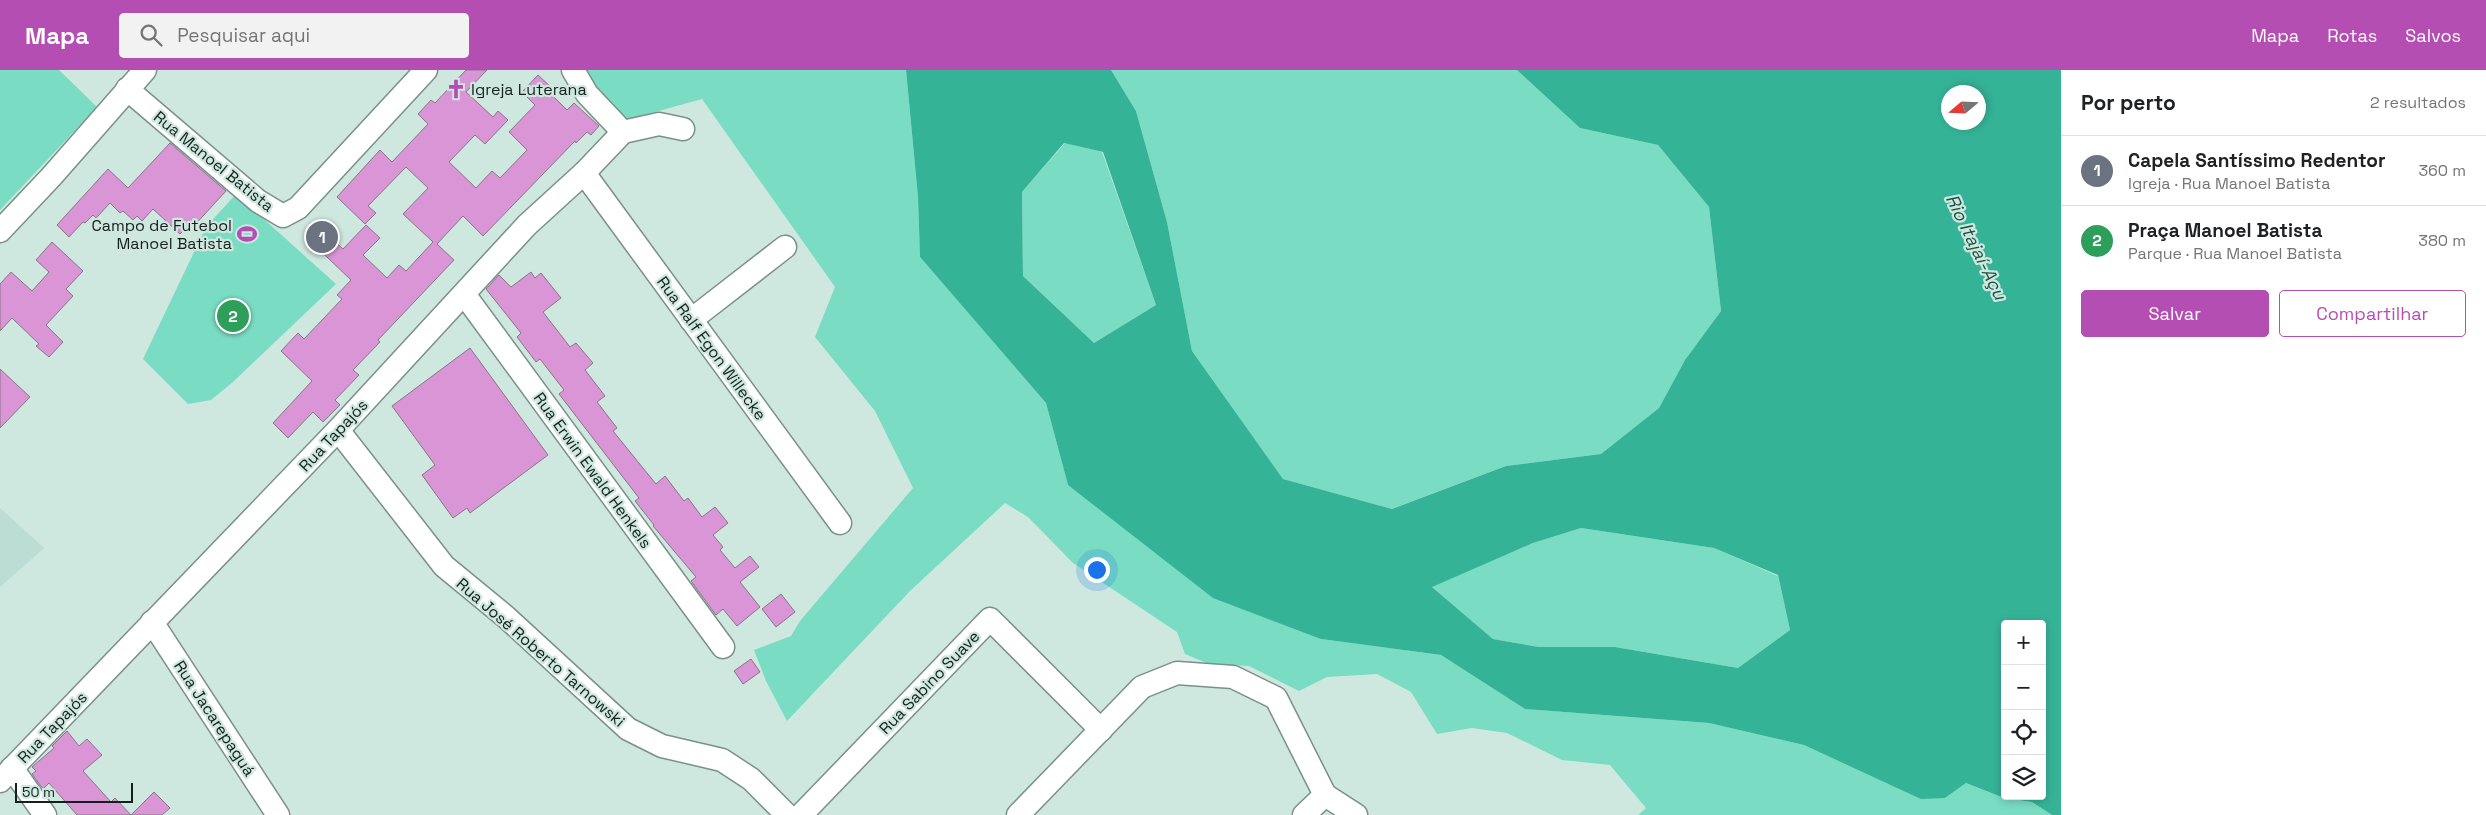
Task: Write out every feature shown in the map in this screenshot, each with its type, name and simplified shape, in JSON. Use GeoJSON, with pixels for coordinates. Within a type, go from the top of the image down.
{"type":"FeatureCollection","features":[{"type":"Feature","properties":{"kind":"street"},"geometry":{"type":"LineString","coordinates":[[0,230],[51,177],[145,70]]}},
{"type":"Feature","properties":{"kind":"street","name":"Rua Manoel Batista"},"geometry":{"type":"LineString","coordinates":[[127,89],[258,201],[283,216],[298,208],[426,70]]}},
{"type":"Feature","properties":{"kind":"street"},"geometry":{"type":"LineString","coordinates":[[573,70],[587,94],[623,132],[659,124],[682,129]]}},
{"type":"Feature","properties":{"kind":"street","name":"Rua Tapajós"},"geometry":{"type":"LineString","coordinates":[[6,775],[338,430],[527,225],[584,173],[623,132]]}},
{"type":"Feature","properties":{"kind":"street","name":"Rua Ralf Egon Willecke"},"geometry":{"type":"LineString","coordinates":[[584,173],[840,522]]}},
{"type":"Feature","properties":{"kind":"street"},"geometry":{"type":"LineString","coordinates":[[691,320],[785,247]]}},
{"type":"Feature","properties":{"kind":"street","name":"Rua Erwin Ewald Henkels"},"geometry":{"type":"LineString","coordinates":[[464,294],[723,647]]}},
{"type":"Feature","properties":{"kind":"street","name":"Rua José Roberto Tarnowski"},"geometry":{"type":"LineString","coordinates":[[338,430],[444,566],[506,618],[628,729],[662,746],[722,760],[751,779],[787,815]]}},
{"type":"Feature","properties":{"kind":"street","name":"Rua Sabino Suave"},"geometry":{"type":"LineString","coordinates":[[801,815],[990,618],[1101,730]]}},
{"type":"Feature","properties":{"kind":"street","name":"Rua Jacarepaguá"},"geometry":{"type":"LineString","coordinates":[[152,622],[278,815]]}},
{"type":"Feature","properties":{"kind":"street"},"geometry":{"type":"LineString","coordinates":[[1018,815],[1142,687],[1177,673],[1232,677],[1276,698],[1325,795],[1356,815]]}},
{"type":"Feature","properties":{"kind":"street"},"geometry":{"type":"LineString","coordinates":[[6,775],[45,815]]}},
{"type":"Feature","properties":{"kind":"street"},"geometry":{"type":"LineString","coordinates":[[1304,815],[1325,795]]}},
{"type":"Feature","properties":{"kind":"shaded area"},"geometry":{"type":"Polygon","coordinates":[[[0,70],[59,70],[97,107],[0,210],[0,70]]]}},
{"type":"Feature","properties":{"kind":"shaded area"},"geometry":{"type":"Polygon","coordinates":[[[578,70],[906,70],[918,197],[920,257],[1046,403],[1068,485],[1321,639],[1441,655],[1525,709],[1709,723],[1804,745],[1873,776],[1945,798],[1966,783],[2001,797],[2001,800],[2032,802],[2052,815],[1638,815],[1646,808],[1610,765],[1562,760],[1507,733],[1472,728],[1437,734],[1411,692],[1377,674],[1327,677],[1299,691],[1249,666],[1209,664],[1185,654],[1177,632],[1073,563],[1028,517],[1005,503],[910,591],[787,721],[766,681],[754,650],[791,636],[800,621],[913,488],[875,411],[815,337],[835,287],[702,99],[626,120],[578,70]]]}},
{"type":"Feature","properties":{"kind":"shaded area"},"geometry":{"type":"Polygon","coordinates":[[[1111,70],[1517,70],[1580,128],[1658,145],[1709,207],[1721,311],[1685,360],[1659,408],[1601,454],[1506,466],[1392,509],[1283,479],[1192,351],[1167,222],[1136,111],[1111,70]]]}},
{"type":"Feature","properties":{"kind":"shaded area"},"geometry":{"type":"Polygon","coordinates":[[[1065,143],[1102,152],[1156,305],[1094,343],[1023,276],[1022,192],[1065,143]]]}},
{"type":"Feature","properties":{"kind":"shaded area"},"geometry":{"type":"Polygon","coordinates":[[[236,194],[336,284],[233,382],[211,400],[188,404],[143,359],[206,227],[236,194]]]}},
{"type":"Feature","properties":{"kind":"shaded area"},"geometry":{"type":"Polygon","coordinates":[[[0,508],[44,548],[0,587],[0,508]]]}},
{"type":"Feature","properties":{"kind":"shaded area"},"geometry":{"type":"Polygon","coordinates":[[[1581,528],[1714,548],[1778,576],[1790,630],[1738,668],[1615,647],[1539,647],[1493,639],[1431,586],[1533,543],[1581,528]]]}},
{"type":"Feature","properties":{"kind":"water","name":"Rio Itajaí-Açu"},"geometry":{"type":"Polygon","coordinates":[[[906,70],[1111,70],[1136,111],[1167,222],[1192,351],[1283,479],[1392,509],[1506,466],[1601,454],[1659,408],[1685,360],[1721,311],[1709,207],[1658,145],[1580,128],[1517,70],[2061,70],[2061,815],[2052,815],[2032,802],[2018,800],[2046,800],[2046,620],[2001,620],[2001,797],[1966,783],[1945,798],[1921,799],[1804,745],[1709,723],[1525,709],[1441,655],[1321,639],[1213,598],[1068,485],[1046,403],[920,257],[918,197],[906,70]],[[1064,143],[1022,192],[1023,276],[1094,343],[1156,305],[1103,152],[1064,143]],[[1581,528],[1533,543],[1432,587],[1493,639],[1539,647],[1615,647],[1738,668],[1790,630],[1778,575],[1714,548],[1581,528]]]}},
{"type":"Feature","properties":{"kind":"building"},"geometry":{"type":"Polygon","coordinates":[[[466,70],[487,70],[466,92],[493,117],[498,111],[508,120],[485,144],[475,135],[449,162],[476,188],[492,171],[500,178],[527,150],[509,132],[535,105],[522,92],[538,75],[552,88],[549,92],[567,110],[574,103],[599,126],[591,135],[587,132],[576,143],[575,141],[483,236],[463,216],[437,244],[454,260],[378,340],[380,342],[353,370],[359,375],[335,400],[340,405],[323,422],[313,412],[288,438],[273,423],[312,381],[281,351],[298,333],[304,339],[342,299],[337,295],[351,280],[307,238],[319,226],[343,249],[366,225],[380,238],[363,255],[387,278],[399,265],[406,271],[433,242],[403,214],[428,188],[406,167],[368,206],[376,213],[365,224],[337,197],[380,150],[392,162],[428,124],[418,114],[431,100],[435,103],[466,70]]]}},
{"type":"Feature","properties":{"kind":"building"},"geometry":{"type":"Polygon","coordinates":[[[170,143],[226,191],[191,229],[188,226],[180,234],[153,209],[142,221],[137,216],[133,220],[123,211],[120,213],[110,203],[96,218],[93,215],[85,223],[83,222],[69,237],[57,225],[108,169],[128,188],[170,143]]]}},
{"type":"Feature","properties":{"kind":"building"},"geometry":{"type":"Polygon","coordinates":[[[52,242],[83,271],[66,289],[73,296],[46,325],[63,342],[49,357],[36,346],[39,344],[12,318],[0,331],[0,284],[11,272],[32,291],[49,272],[36,260],[52,242]]]}},
{"type":"Feature","properties":{"kind":"building"},"geometry":{"type":"Polygon","coordinates":[[[531,272],[535,278],[541,273],[561,298],[543,312],[570,347],[576,343],[593,363],[585,370],[605,396],[597,402],[617,428],[613,431],[656,484],[665,476],[684,501],[688,498],[702,517],[715,507],[728,523],[713,535],[723,547],[720,550],[735,568],[750,556],[759,567],[740,582],[760,607],[737,626],[723,609],[716,615],[691,581],[696,577],[653,526],[635,501],[639,498],[559,394],[564,390],[540,359],[536,362],[517,337],[521,333],[486,289],[499,275],[511,287],[531,272]]]}},
{"type":"Feature","properties":{"kind":"building"},"geometry":{"type":"Polygon","coordinates":[[[470,348],[548,455],[470,513],[467,508],[453,518],[422,475],[435,465],[392,406],[470,348]]]}},
{"type":"Feature","properties":{"kind":"building"},"geometry":{"type":"Polygon","coordinates":[[[0,369],[30,397],[0,428],[0,369]]]}},
{"type":"Feature","properties":{"kind":"building"},"geometry":{"type":"Polygon","coordinates":[[[781,594],[795,612],[776,627],[762,609],[781,594]]]}},
{"type":"Feature","properties":{"kind":"building"},"geometry":{"type":"Polygon","coordinates":[[[751,659],[760,672],[743,684],[734,671],[751,659]]]}},
{"type":"Feature","properties":{"kind":"building"},"geometry":{"type":"Polygon","coordinates":[[[67,731],[79,746],[87,739],[102,755],[83,771],[111,802],[115,798],[131,815],[77,815],[49,783],[43,789],[32,774],[36,771],[32,767],[54,748],[52,746],[67,731]]]}},
{"type":"Feature","properties":{"kind":"building"},"geometry":{"type":"Polygon","coordinates":[[[154,792],[170,808],[162,815],[131,815],[154,792]]]}},
{"type":"Feature","properties":{"kind":"place","name":"Igreja Luterana"},"geometry":{"type":"Point","coordinates":[456,89]}},
{"type":"Feature","properties":{"kind":"place","name":"Campo de Futebol Manoel Batista"},"geometry":{"type":"Point","coordinates":[247,234]}},
{"type":"Feature","properties":{"kind":"place","name":"Capela Santíssimo Redentor"},"geometry":{"type":"Point","coordinates":[322,237]}},
{"type":"Feature","properties":{"kind":"place","name":"Praça Manoel Batista"},"geometry":{"type":"Point","coordinates":[233,316]}}]}
